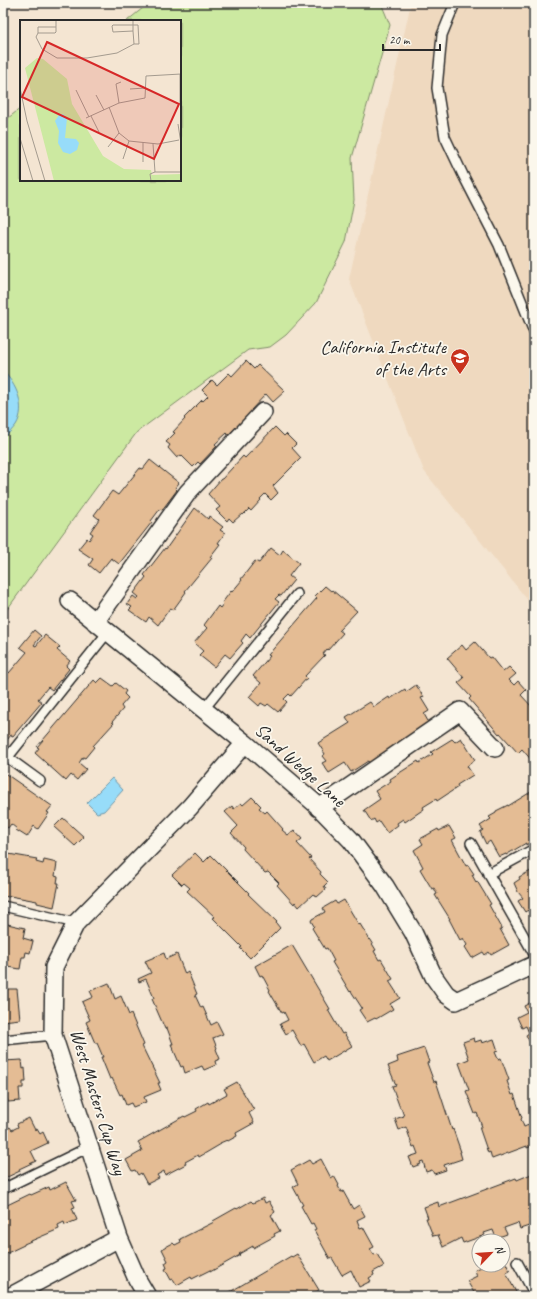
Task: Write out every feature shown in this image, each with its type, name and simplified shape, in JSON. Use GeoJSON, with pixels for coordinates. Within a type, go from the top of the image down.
{"type":"FeatureCollection","features":[{"type":"Feature","properties":{"kind":"street"},"geometry":{"type":"LineString","coordinates":[[102,627],[188,492],[263,412]]}},
{"type":"Feature","properties":{"kind":"street","name":"Sand Wedge Lane"},"geometry":{"type":"LineString","coordinates":[[70,601],[245,743],[319,808],[351,840],[385,886],[413,932],[434,976],[446,994],[456,1001],[534,965]]}},
{"type":"Feature","properties":{"kind":"street"},"geometry":{"type":"LineString","coordinates":[[319,808],[460,711],[495,748]]}},
{"type":"Feature","properties":{"kind":"street","name":"West Masters Cup Way"},"geometry":{"type":"LineString","coordinates":[[147,1296],[137,1279],[119,1238],[53,1034],[54,967],[76,923],[190,806],[245,743]]}},
{"type":"Feature","properties":{"kind":"street"},"geometry":{"type":"LineString","coordinates":[[11,1296],[119,1238]]}},
{"type":"Feature","properties":{"kind":"lane"},"geometry":{"type":"LineString","coordinates":[[455,3],[442,35],[437,88],[445,137],[463,176],[499,245],[534,332]]}},
{"type":"Feature","properties":{"kind":"lane"},"geometry":{"type":"LineString","coordinates":[[204,709],[297,594]]}},
{"type":"Feature","properties":{"kind":"lane"},"geometry":{"type":"LineString","coordinates":[[40,781],[5,756],[102,627]]}},
{"type":"Feature","properties":{"kind":"lane"},"geometry":{"type":"LineString","coordinates":[[471,843],[534,954]]}},
{"type":"Feature","properties":{"kind":"lane"},"geometry":{"type":"LineString","coordinates":[[488,874],[534,849]]}},
{"type":"Feature","properties":{"kind":"lane"},"geometry":{"type":"LineString","coordinates":[[3,906],[76,923]]}},
{"type":"Feature","properties":{"kind":"lane"},"geometry":{"type":"LineString","coordinates":[[3,1040],[53,1034]]}},
{"type":"Feature","properties":{"kind":"lane"},"geometry":{"type":"LineString","coordinates":[[3,1189],[89,1146]]}},
{"type":"Feature","properties":{"kind":"lane"},"geometry":{"type":"LineString","coordinates":[[517,1262],[534,1293]]}},
{"type":"Feature","properties":{"kind":"shaded area","name":"California Institute of the Arts"},"geometry":{"type":"Polygon","coordinates":[[[411,3],[534,3],[534,608],[424,471],[349,279],[411,3]]]}},
{"type":"Feature","properties":{"kind":"green space"},"geometry":{"type":"Polygon","coordinates":[[[149,3],[381,3],[390,25],[352,158],[354,200],[346,242],[316,303],[286,335],[270,347],[248,350],[137,432],[3,615],[3,122],[20,109],[20,181],[181,181],[181,20],[128,20],[149,3]]]}},
{"type":"Feature","properties":{"kind":"water"},"geometry":{"type":"Polygon","coordinates":[[[3,371],[16,389],[20,403],[20,411],[16,425],[3,439],[3,371]]]}},
{"type":"Feature","properties":{"kind":"water"},"geometry":{"type":"Polygon","coordinates":[[[112,778],[123,790],[104,811],[97,813],[87,803],[112,778]]]}},
{"type":"Feature","properties":{"kind":"building"},"geometry":{"type":"Polygon","coordinates":[[[246,361],[254,369],[258,365],[285,391],[273,402],[266,394],[251,410],[252,411],[228,435],[227,433],[215,444],[217,446],[200,464],[198,462],[193,467],[181,455],[177,458],[168,448],[170,445],[166,442],[175,433],[173,432],[185,419],[184,418],[208,396],[202,390],[212,380],[217,385],[229,373],[232,376],[246,361]]]}},
{"type":"Feature","properties":{"kind":"building"},"geometry":{"type":"Polygon","coordinates":[[[275,427],[284,436],[286,434],[296,444],[292,448],[301,458],[273,486],[278,493],[271,500],[265,494],[251,511],[249,509],[233,522],[229,518],[227,521],[216,510],[220,507],[208,494],[243,456],[245,458],[275,427]]]}},
{"type":"Feature","properties":{"kind":"building"},"geometry":{"type":"Polygon","coordinates":[[[150,460],[179,483],[175,488],[177,490],[162,510],[160,509],[151,521],[152,522],[119,564],[111,558],[99,573],[89,565],[93,559],[78,549],[87,538],[89,540],[93,534],[90,532],[99,519],[94,515],[112,491],[118,495],[140,468],[143,469],[150,460]]]}},
{"type":"Feature","properties":{"kind":"building"},"geometry":{"type":"Polygon","coordinates":[[[195,508],[208,519],[209,516],[223,527],[220,530],[225,533],[218,543],[220,544],[210,557],[212,558],[185,591],[186,592],[173,610],[170,608],[158,625],[149,617],[146,622],[129,610],[132,607],[127,604],[133,596],[137,599],[139,597],[134,593],[146,577],[144,575],[165,548],[166,549],[195,508]]]}},
{"type":"Feature","properties":{"kind":"building"},"geometry":{"type":"Polygon","coordinates":[[[271,548],[280,555],[283,550],[299,563],[289,576],[294,580],[281,596],[279,595],[275,599],[279,602],[250,638],[246,634],[241,641],[243,643],[230,658],[225,654],[214,667],[199,655],[203,651],[194,643],[207,628],[204,625],[218,606],[220,608],[223,604],[222,603],[242,580],[241,579],[255,561],[259,563],[271,548]]]}},
{"type":"Feature","properties":{"kind":"building"},"geometry":{"type":"Polygon","coordinates":[[[325,586],[357,611],[339,630],[343,633],[328,650],[327,649],[323,654],[325,655],[305,676],[307,678],[291,696],[289,694],[284,699],[287,702],[278,712],[268,704],[266,706],[261,703],[259,706],[249,697],[261,683],[253,676],[270,656],[268,655],[317,598],[315,596],[325,586]]]}},
{"type":"Feature","properties":{"kind":"building"},"geometry":{"type":"Polygon","coordinates":[[[34,630],[41,636],[34,645],[36,646],[45,635],[60,647],[57,650],[70,661],[66,666],[69,669],[52,690],[48,687],[38,699],[42,702],[13,736],[11,735],[7,740],[3,737],[3,670],[4,668],[9,673],[27,652],[20,647],[34,630]]]}},
{"type":"Feature","properties":{"kind":"building"},"geometry":{"type":"Polygon","coordinates":[[[475,642],[489,658],[491,657],[503,672],[509,667],[516,674],[509,680],[514,685],[518,681],[526,690],[521,695],[534,709],[533,762],[522,749],[518,753],[500,733],[499,734],[469,699],[471,697],[458,683],[464,678],[447,658],[462,645],[466,650],[475,642]]]}},
{"type":"Feature","properties":{"kind":"building"},"geometry":{"type":"Polygon","coordinates":[[[102,678],[113,686],[116,683],[126,691],[124,694],[128,698],[121,706],[123,709],[112,722],[114,723],[93,746],[94,747],[85,758],[83,757],[79,763],[86,769],[77,780],[71,775],[66,781],[35,753],[39,748],[37,747],[94,680],[97,683],[102,678]]]}},
{"type":"Feature","properties":{"kind":"building"},"geometry":{"type":"Polygon","coordinates":[[[416,685],[424,697],[421,698],[429,711],[424,714],[429,723],[369,763],[368,761],[351,772],[345,763],[329,773],[322,763],[326,761],[322,756],[325,754],[318,743],[350,723],[346,717],[370,702],[374,707],[389,697],[390,699],[405,689],[406,692],[416,685]]]}},
{"type":"Feature","properties":{"kind":"building"},"geometry":{"type":"Polygon","coordinates":[[[461,738],[475,760],[467,766],[473,775],[457,785],[458,787],[437,801],[436,799],[423,807],[424,809],[405,822],[403,819],[397,823],[398,825],[387,833],[379,821],[376,823],[374,819],[371,821],[364,810],[380,799],[375,791],[391,781],[390,779],[418,761],[419,763],[433,754],[431,752],[452,739],[455,742],[461,738]]]}},
{"type":"Feature","properties":{"kind":"building"},"geometry":{"type":"Polygon","coordinates":[[[3,772],[52,806],[38,829],[34,826],[27,837],[16,830],[17,829],[11,824],[8,828],[3,825],[3,772]]]}},
{"type":"Feature","properties":{"kind":"building"},"geometry":{"type":"Polygon","coordinates":[[[534,790],[534,840],[506,855],[499,857],[490,841],[486,844],[480,832],[483,830],[480,826],[491,819],[489,817],[496,813],[496,811],[508,806],[534,790]]]}},
{"type":"Feature","properties":{"kind":"building"},"geometry":{"type":"Polygon","coordinates":[[[252,797],[261,806],[259,808],[265,813],[267,811],[283,829],[282,830],[288,835],[294,830],[302,839],[297,843],[311,858],[309,859],[328,882],[324,886],[326,889],[317,897],[313,894],[299,907],[295,902],[294,904],[277,885],[279,883],[268,872],[265,873],[243,849],[244,847],[231,833],[238,826],[225,812],[232,806],[234,809],[241,803],[243,805],[252,797]]]}},
{"type":"Feature","properties":{"kind":"building"},"geometry":{"type":"Polygon","coordinates":[[[63,818],[84,837],[75,846],[54,827],[63,818]]]}},
{"type":"Feature","properties":{"kind":"building"},"geometry":{"type":"Polygon","coordinates":[[[449,826],[456,838],[452,840],[466,866],[468,865],[474,874],[472,875],[491,904],[489,905],[502,928],[500,929],[509,945],[491,955],[489,952],[485,955],[483,952],[472,958],[465,947],[467,945],[463,938],[460,940],[450,919],[435,895],[437,894],[434,888],[432,889],[420,869],[423,867],[414,850],[423,844],[420,839],[438,829],[439,831],[449,826]]]}},
{"type":"Feature","properties":{"kind":"building"},"geometry":{"type":"Polygon","coordinates":[[[3,853],[37,859],[36,862],[43,864],[44,860],[57,863],[55,876],[58,877],[57,883],[59,883],[54,907],[37,903],[37,901],[3,896],[3,853]]]}},
{"type":"Feature","properties":{"kind":"building"},"geometry":{"type":"Polygon","coordinates":[[[195,853],[204,862],[211,855],[277,922],[276,923],[280,928],[250,958],[240,948],[242,947],[213,918],[215,917],[187,891],[190,888],[184,883],[182,885],[172,875],[195,853]]]}},
{"type":"Feature","properties":{"kind":"building"},"geometry":{"type":"Polygon","coordinates":[[[531,871],[532,873],[534,872],[534,914],[531,916],[528,910],[525,912],[518,901],[523,898],[518,892],[514,883],[520,879],[519,877],[531,871]]]}},
{"type":"Feature","properties":{"kind":"building"},"geometry":{"type":"Polygon","coordinates":[[[344,900],[376,950],[374,951],[379,960],[381,959],[393,979],[389,981],[400,998],[390,1004],[393,1009],[376,1019],[375,1018],[367,1022],[359,1010],[362,1008],[351,991],[350,992],[332,962],[334,961],[327,948],[325,949],[312,928],[314,926],[311,921],[312,919],[325,912],[323,908],[335,901],[337,904],[344,900]]]}},
{"type":"Feature","properties":{"kind":"building"},"geometry":{"type":"Polygon","coordinates":[[[3,923],[25,928],[23,938],[33,941],[30,953],[26,952],[25,957],[22,957],[20,969],[3,966],[3,923]]]}},
{"type":"Feature","properties":{"kind":"building"},"geometry":{"type":"Polygon","coordinates":[[[292,945],[330,1009],[328,1010],[342,1034],[344,1033],[352,1046],[327,1061],[324,1056],[314,1062],[304,1044],[301,1046],[292,1030],[286,1034],[280,1024],[288,1020],[284,1012],[282,1013],[269,991],[270,990],[262,975],[260,976],[255,966],[292,945]]]}},
{"type":"Feature","properties":{"kind":"building"},"geometry":{"type":"Polygon","coordinates":[[[164,953],[166,959],[177,954],[185,974],[188,972],[197,994],[195,995],[201,1008],[203,1007],[211,1025],[217,1022],[223,1034],[213,1038],[220,1059],[215,1061],[216,1065],[204,1070],[202,1066],[185,1073],[183,1066],[181,1067],[171,1044],[173,1044],[167,1028],[165,1029],[152,999],[154,998],[146,979],[139,982],[138,979],[151,973],[145,961],[164,953]]]}},
{"type":"Feature","properties":{"kind":"building"},"geometry":{"type":"Polygon","coordinates":[[[109,983],[115,999],[121,996],[129,1015],[131,1014],[144,1045],[142,1046],[160,1083],[158,1083],[161,1090],[144,1097],[146,1102],[133,1107],[131,1103],[126,1105],[122,1094],[120,1095],[112,1078],[110,1079],[101,1057],[103,1057],[86,1022],[90,1020],[82,1002],[93,997],[90,991],[109,983]]]}},
{"type":"Feature","properties":{"kind":"building"},"geometry":{"type":"Polygon","coordinates":[[[3,989],[17,989],[20,1019],[3,1021],[3,989]]]}},
{"type":"Feature","properties":{"kind":"building"},"geometry":{"type":"Polygon","coordinates":[[[534,1001],[534,1050],[526,1035],[529,1033],[526,1026],[522,1028],[517,1017],[527,1012],[524,1006],[534,1001]]]}},
{"type":"Feature","properties":{"kind":"building"},"geometry":{"type":"Polygon","coordinates":[[[474,1038],[475,1042],[481,1040],[482,1043],[494,1039],[498,1051],[495,1052],[498,1059],[501,1058],[509,1080],[507,1081],[512,1095],[514,1094],[524,1127],[531,1124],[534,1136],[529,1138],[532,1146],[527,1148],[527,1146],[492,1159],[490,1152],[488,1153],[479,1127],[482,1127],[466,1091],[469,1090],[459,1063],[469,1059],[463,1042],[474,1038]]]}},
{"type":"Feature","properties":{"kind":"building"},"geometry":{"type":"Polygon","coordinates":[[[424,1048],[429,1062],[427,1063],[434,1082],[436,1081],[461,1152],[462,1159],[444,1165],[446,1170],[434,1174],[432,1170],[426,1172],[423,1161],[420,1162],[421,1164],[413,1167],[409,1157],[418,1154],[415,1146],[413,1147],[406,1127],[399,1130],[395,1119],[404,1116],[392,1086],[396,1085],[388,1066],[398,1062],[397,1057],[424,1048]]]}},
{"type":"Feature","properties":{"kind":"building"},"geometry":{"type":"Polygon","coordinates":[[[22,1060],[23,1069],[25,1068],[26,1082],[23,1082],[23,1088],[19,1088],[20,1101],[8,1102],[7,1099],[3,1100],[3,1061],[22,1060]]]}},
{"type":"Feature","properties":{"kind":"building"},"geometry":{"type":"Polygon","coordinates":[[[237,1082],[254,1110],[249,1113],[254,1123],[236,1133],[237,1136],[220,1143],[221,1144],[199,1157],[198,1155],[185,1162],[186,1164],[165,1175],[164,1171],[157,1175],[159,1178],[147,1184],[141,1173],[138,1175],[135,1170],[132,1171],[126,1160],[142,1151],[138,1142],[184,1116],[185,1117],[197,1111],[196,1109],[208,1102],[209,1104],[227,1094],[224,1089],[237,1082]]]}},
{"type":"Feature","properties":{"kind":"building"},"geometry":{"type":"Polygon","coordinates":[[[29,1118],[35,1130],[37,1129],[40,1134],[43,1132],[48,1143],[31,1151],[36,1161],[3,1179],[3,1131],[10,1127],[12,1130],[18,1127],[17,1124],[29,1118]]]}},
{"type":"Feature","properties":{"kind":"building"},"geometry":{"type":"Polygon","coordinates":[[[321,1159],[331,1178],[334,1176],[341,1192],[343,1191],[353,1209],[359,1205],[365,1216],[357,1220],[360,1228],[363,1227],[374,1247],[370,1249],[374,1255],[377,1254],[384,1266],[373,1272],[374,1275],[369,1278],[371,1281],[359,1287],[351,1270],[342,1275],[332,1258],[330,1259],[314,1230],[316,1229],[313,1223],[311,1224],[301,1206],[303,1205],[293,1187],[298,1184],[291,1170],[309,1160],[312,1164],[321,1159]]]}},
{"type":"Feature","properties":{"kind":"building"},"geometry":{"type":"Polygon","coordinates":[[[534,1173],[534,1217],[529,1218],[532,1225],[520,1229],[518,1223],[504,1228],[506,1233],[494,1233],[493,1230],[484,1233],[471,1233],[471,1240],[463,1243],[461,1238],[443,1247],[438,1235],[433,1236],[426,1218],[428,1218],[424,1207],[438,1202],[439,1207],[516,1178],[517,1180],[534,1173]]]}},
{"type":"Feature","properties":{"kind":"building"},"geometry":{"type":"Polygon","coordinates":[[[66,1182],[76,1200],[72,1201],[75,1207],[72,1208],[77,1220],[65,1225],[64,1222],[58,1225],[59,1229],[3,1255],[3,1207],[30,1194],[31,1195],[49,1187],[50,1190],[66,1182]]]}},
{"type":"Feature","properties":{"kind":"building"},"geometry":{"type":"Polygon","coordinates":[[[263,1198],[265,1203],[269,1201],[275,1212],[271,1215],[280,1231],[274,1234],[275,1236],[253,1248],[253,1246],[210,1272],[210,1270],[192,1279],[191,1277],[177,1285],[173,1279],[171,1280],[165,1269],[167,1268],[165,1263],[168,1261],[162,1249],[173,1243],[175,1245],[181,1242],[180,1239],[214,1222],[213,1221],[236,1208],[237,1209],[251,1201],[253,1203],[263,1198]]]}},
{"type":"Feature","properties":{"kind":"building"},"geometry":{"type":"Polygon","coordinates":[[[297,1254],[319,1290],[309,1296],[223,1296],[291,1256],[292,1257],[297,1254]]]}},
{"type":"Feature","properties":{"kind":"building"},"geometry":{"type":"Polygon","coordinates":[[[476,1273],[506,1273],[518,1296],[476,1296],[467,1281],[477,1276],[476,1273]]]}},
{"type":"Feature","properties":{"kind":"place","name":"California Institute of the Arts"},"geometry":{"type":"Point","coordinates":[460,375]}}]}
